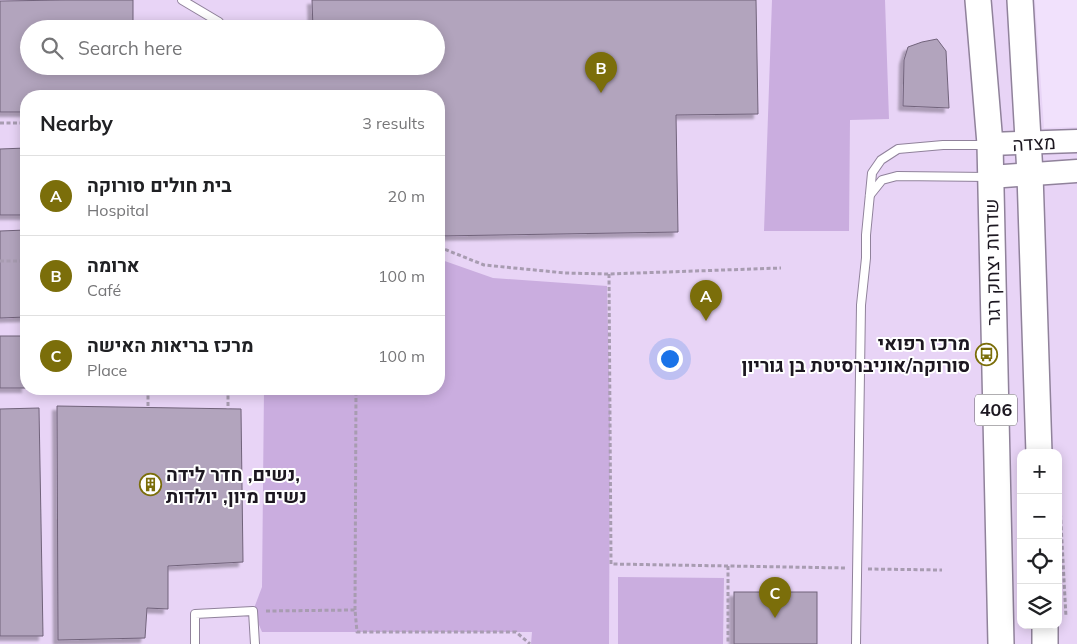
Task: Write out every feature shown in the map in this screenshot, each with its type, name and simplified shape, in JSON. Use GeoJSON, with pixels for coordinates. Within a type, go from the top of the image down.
{"type":"FeatureCollection","features":[{"type":"Feature","properties":{"kind":"main road","name":"שדרות יצחק רגר"},"geometry":{"type":"LineString","coordinates":[[978,0],[990,144],[1001,644]]}},
{"type":"Feature","properties":{"kind":"main road","name":"406"},"geometry":{"type":"LineString","coordinates":[[1020,0],[1030,174],[1039,449]]}},
{"type":"Feature","properties":{"kind":"main road","name":"מצדה"},"geometry":{"type":"LineString","coordinates":[[990,144],[1077,141]]}},
{"type":"Feature","properties":{"kind":"main road","name":"מצדה"},"geometry":{"type":"LineString","coordinates":[[990,177],[1077,171]]}},
{"type":"Feature","properties":{"kind":"main road"},"geometry":{"type":"LineString","coordinates":[[1045,644],[1052,629]]}},
{"type":"Feature","properties":{"kind":"lane"},"geometry":{"type":"LineString","coordinates":[[182,0],[216,20]]}},
{"type":"Feature","properties":{"kind":"lane"},"geometry":{"type":"LineString","coordinates":[[856,644],[861,305],[872,173],[881,160],[898,148],[990,144]]}},
{"type":"Feature","properties":{"kind":"lane"},"geometry":{"type":"LineString","coordinates":[[870,195],[882,180],[897,176],[990,177]]}},
{"type":"Feature","properties":{"kind":"lane"},"geometry":{"type":"LineString","coordinates":[[195,644],[195,614],[253,611],[255,644]]}},
{"type":"Feature","properties":{"kind":"path"},"geometry":{"type":"LineString","coordinates":[[0,123],[20,122]]}},
{"type":"Feature","properties":{"kind":"path"},"geometry":{"type":"LineString","coordinates":[[445,249],[484,265],[565,273],[609,274],[781,268]]}},
{"type":"Feature","properties":{"kind":"path"},"geometry":{"type":"LineString","coordinates":[[0,261],[20,261]]}},
{"type":"Feature","properties":{"kind":"path"},"geometry":{"type":"LineString","coordinates":[[609,274],[611,564],[942,570]]}},
{"type":"Feature","properties":{"kind":"path"},"geometry":{"type":"LineString","coordinates":[[148,395],[148,408]]}},
{"type":"Feature","properties":{"kind":"path"},"geometry":{"type":"LineString","coordinates":[[228,395],[228,409]]}},
{"type":"Feature","properties":{"kind":"path"},"geometry":{"type":"LineString","coordinates":[[356,395],[355,610],[357,632],[516,632],[530,644]]}},
{"type":"Feature","properties":{"kind":"path"},"geometry":{"type":"LineString","coordinates":[[1056,584],[1057,494]]}},
{"type":"Feature","properties":{"kind":"path"},"geometry":{"type":"LineString","coordinates":[[728,566],[728,644]]}},
{"type":"Feature","properties":{"kind":"path"},"geometry":{"type":"LineString","coordinates":[[253,611],[355,610]]}},
{"type":"Feature","properties":{"kind":"shaded area"},"geometry":{"type":"Polygon","coordinates":[[[0,0],[1035,0],[1044,128],[1077,127],[1077,644],[0,644],[0,0]]]}},
{"type":"Feature","properties":{"kind":"shaded area"},"geometry":{"type":"Polygon","coordinates":[[[772,0],[885,0],[889,119],[850,120],[849,231],[764,231],[772,0]]]}},
{"type":"Feature","properties":{"kind":"shaded area"},"geometry":{"type":"Polygon","coordinates":[[[445,261],[493,278],[607,286],[610,418],[609,644],[531,644],[532,632],[262,632],[253,611],[262,587],[264,395],[445,395],[445,261]]]}},
{"type":"Feature","properties":{"kind":"shaded area"},"geometry":{"type":"Polygon","coordinates":[[[618,577],[724,578],[723,644],[618,644],[618,577]]]}},
{"type":"Feature","properties":{"kind":"building"},"geometry":{"type":"Polygon","coordinates":[[[133,0],[133,20],[20,20],[20,75],[445,75],[445,20],[313,20],[312,0],[756,0],[758,114],[676,115],[678,232],[445,236],[445,90],[20,90],[20,112],[0,112],[0,1],[133,0]]]}},
{"type":"Feature","properties":{"kind":"building"},"geometry":{"type":"Polygon","coordinates":[[[937,39],[946,51],[949,108],[903,106],[904,60],[908,47],[937,39]]]}},
{"type":"Feature","properties":{"kind":"building"},"geometry":{"type":"Polygon","coordinates":[[[20,148],[20,215],[0,215],[0,149],[20,148]]]}},
{"type":"Feature","properties":{"kind":"building"},"geometry":{"type":"Polygon","coordinates":[[[20,230],[20,317],[0,318],[0,231],[20,230]]]}},
{"type":"Feature","properties":{"kind":"building"},"geometry":{"type":"Polygon","coordinates":[[[0,336],[20,336],[20,388],[0,388],[0,336]]]}},
{"type":"Feature","properties":{"kind":"building","name":"נשים, חדר לידה, נשים מיון, יולדות"},"geometry":{"type":"Polygon","coordinates":[[[57,406],[241,409],[243,562],[168,566],[168,609],[147,608],[145,638],[58,640],[57,406]]]}},
{"type":"Feature","properties":{"kind":"building"},"geometry":{"type":"Polygon","coordinates":[[[39,408],[43,636],[0,636],[0,409],[39,408]]]}},
{"type":"Feature","properties":{"kind":"building"},"geometry":{"type":"Polygon","coordinates":[[[734,592],[817,592],[817,644],[734,644],[734,592]]]}},
{"type":"Feature","properties":{"kind":"place","name":"ארומה"},"geometry":{"type":"Point","coordinates":[601,93]}},
{"type":"Feature","properties":{"kind":"place","name":"בית חולים סורוקה"},"geometry":{"type":"Point","coordinates":[706,321]}},
{"type":"Feature","properties":{"kind":"place","name":"מרכז רפואי סורוקה/אוניברסיטת בן גוריון"},"geometry":{"type":"Point","coordinates":[986,354]}},
{"type":"Feature","properties":{"kind":"place","name":"נשים, חדר לידה, נשים מיון, יולדות"},"geometry":{"type":"Point","coordinates":[150,485]}},
{"type":"Feature","properties":{"kind":"place","name":"מרכז בריאות האישה"},"geometry":{"type":"Point","coordinates":[775,618]}}]}
